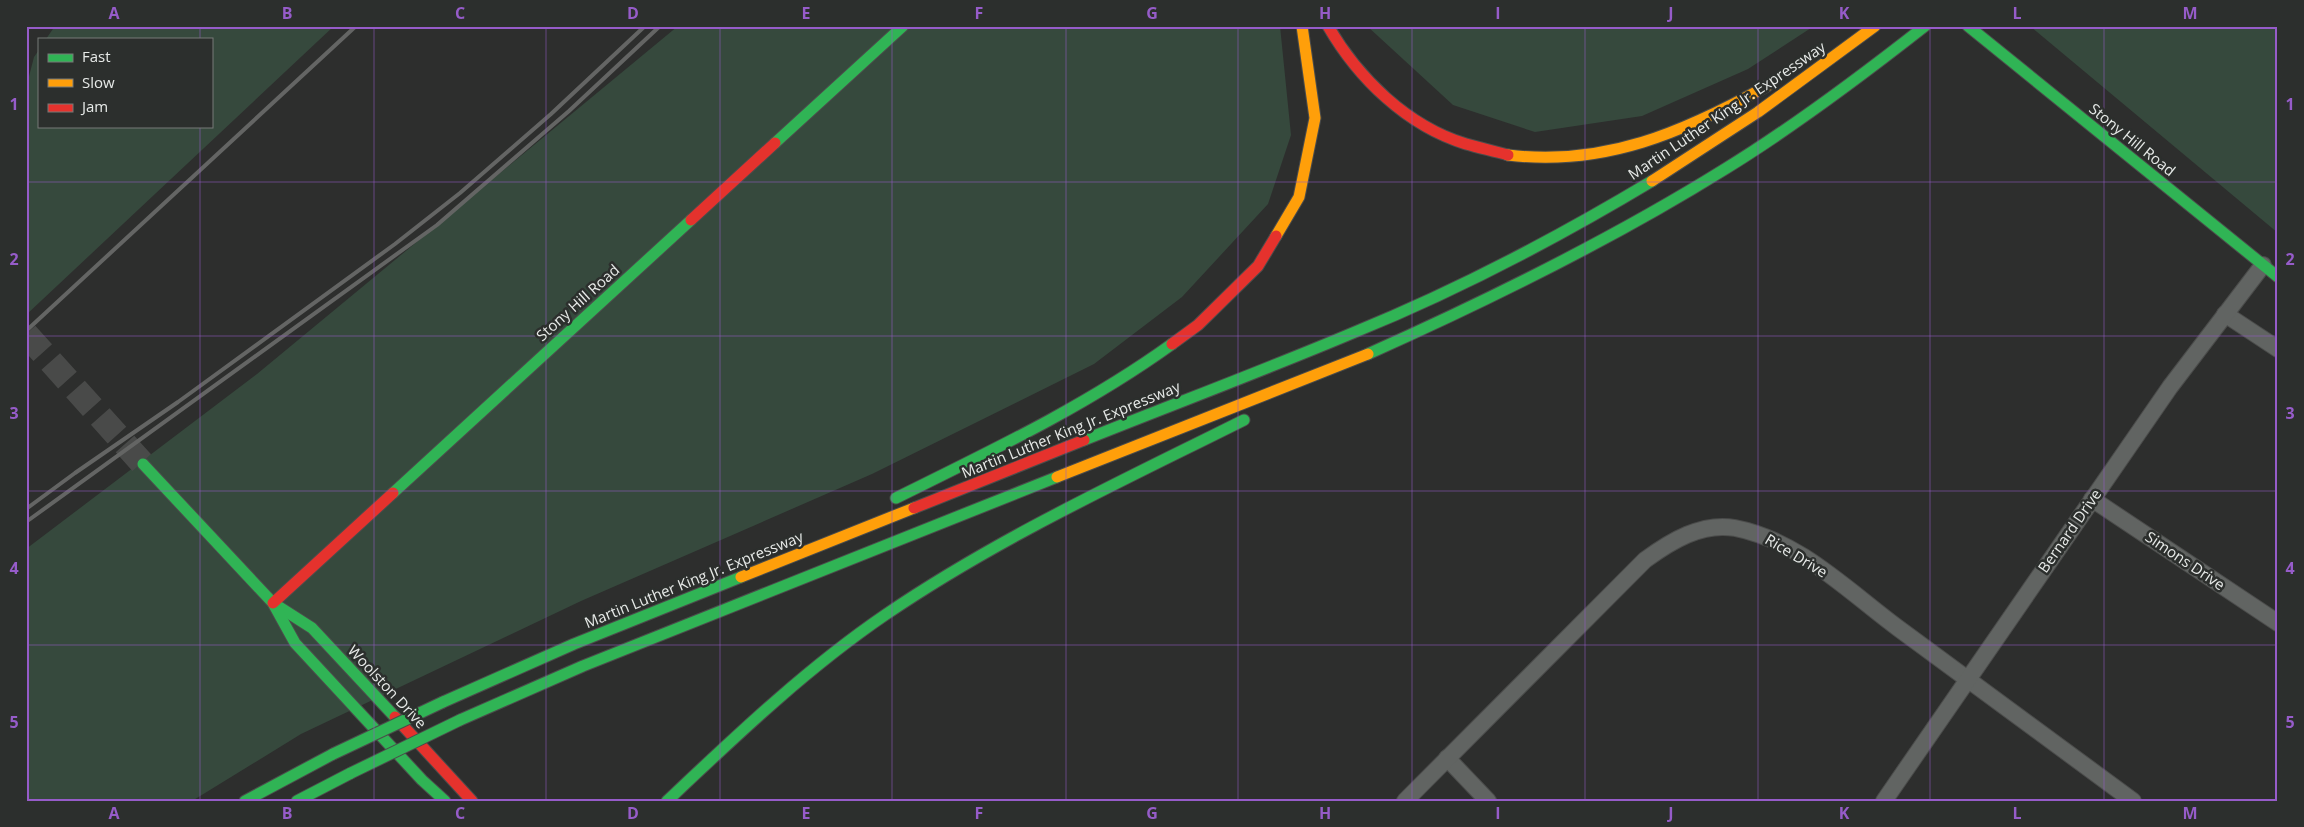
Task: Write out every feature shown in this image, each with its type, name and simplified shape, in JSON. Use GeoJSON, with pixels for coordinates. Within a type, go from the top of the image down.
{"type":"FeatureCollection","features":[{"type":"Feature","properties":{"kind":"main road","name":"Stony Hill Road"},"geometry":{"type":"LineString","coordinates":[[273,603],[903,26]]}},
{"type":"Feature","properties":{"kind":"main road"},"geometry":{"type":"LineString","coordinates":[[882,505],[1073,409],[1126,379],[1201,324],[1243,284],[1274,244],[1288,221],[1306,175],[1312,153],[1316,128],[1314,82],[1312,62],[1302,26]]}},
{"type":"Feature","properties":{"kind":"main road"},"geometry":{"type":"LineString","coordinates":[[1328,26],[1352,64],[1383,96],[1404,112],[1453,140],[1478,149],[1527,158],[1554,159],[1606,153],[1657,139],[1716,115],[1777,81]]}},
{"type":"Feature","properties":{"kind":"main road"},"geometry":{"type":"LineString","coordinates":[[1794,71],[1870,26]]}},
{"type":"Feature","properties":{"kind":"main road","name":"Martin Luther King Jr. Expressway"},"geometry":{"type":"LineString","coordinates":[[245,801],[334,754],[443,702],[574,644],[1356,332],[1470,281],[1580,223],[1686,160],[1791,90],[1875,26]]}},
{"type":"Feature","properties":{"kind":"main road"},"geometry":{"type":"LineString","coordinates":[[1284,400],[1423,330],[1545,272],[1679,198],[1808,113],[1925,26]]}},
{"type":"Feature","properties":{"kind":"main road","name":"Stony Hill Road"},"geometry":{"type":"LineString","coordinates":[[1968,26],[2278,277]]}},
{"type":"Feature","properties":{"kind":"main road"},"geometry":{"type":"LineString","coordinates":[[296,801],[460,720],[592,662],[1365,355],[1423,330]]}},
{"type":"Feature","properties":{"kind":"main road"},"geometry":{"type":"LineString","coordinates":[[667,801],[795,683],[852,638],[919,592],[1040,522],[1258,413]]}},
{"type":"Feature","properties":{"kind":"main road","name":"Woolston Drive"},"geometry":{"type":"LineString","coordinates":[[143,464],[273,603],[312,628],[472,801]]}},
{"type":"Feature","properties":{"kind":"main road"},"geometry":{"type":"LineString","coordinates":[[735,580],[856,518]]}},
{"type":"Feature","properties":{"kind":"main road","name":"Woolston Drive"},"geometry":{"type":"LineString","coordinates":[[273,603],[295,643],[422,780],[444,801]]}},
{"type":"Feature","properties":{"kind":"main road","name":"Woolston Drive"},"geometry":{"type":"LineString","coordinates":[[422,780],[435,801]]}},
{"type":"Feature","properties":{"kind":"street","name":"Bernard Drive"},"geometry":{"type":"LineString","coordinates":[[1884,801],[2170,387],[2262,265]]}},
{"type":"Feature","properties":{"kind":"street"},"geometry":{"type":"LineString","coordinates":[[2224,314],[2278,349]]}},
{"type":"Feature","properties":{"kind":"street","name":"Simons Drive"},"geometry":{"type":"LineString","coordinates":[[2092,499],[2278,623]]}},
{"type":"Feature","properties":{"kind":"street","name":"Rice Drive"},"geometry":{"type":"LineString","coordinates":[[1404,801],[1645,560],[1683,536],[1718,527],[1756,533],[1780,543],[1829,575],[2132,801]]}},
{"type":"Feature","properties":{"kind":"street"},"geometry":{"type":"LineString","coordinates":[[1447,758],[1488,801]]}},
{"type":"Feature","properties":{"kind":"green space"},"geometry":{"type":"Polygon","coordinates":[[[55,26],[334,26],[26,315],[26,88],[34,57],[38,51],[38,128],[212,128],[212,38],[47,38],[55,26]]]}},
{"type":"Feature","properties":{"kind":"green space"},"geometry":{"type":"Polygon","coordinates":[[[678,26],[1280,26],[1291,135],[1268,204],[1182,297],[1094,364],[872,474],[581,601],[301,734],[192,801],[26,801],[26,549],[257,374],[678,26]]]}},
{"type":"Feature","properties":{"kind":"green space"},"geometry":{"type":"Polygon","coordinates":[[[1367,26],[1814,26],[1748,69],[1642,116],[1535,132],[1453,105],[1367,26]]]}},
{"type":"Feature","properties":{"kind":"green space"},"geometry":{"type":"Polygon","coordinates":[[[2030,26],[2278,26],[2278,233],[2030,26]]]}},
{"type":"Feature","properties":{"kind":"tunnel"},"geometry":{"type":"LineString","coordinates":[[26,334],[143,464]]}},
{"type":"Feature","properties":{"kind":"railway"},"geometry":{"type":"LineString","coordinates":[[26,331],[356,26]]}},
{"type":"Feature","properties":{"kind":"railway"},"geometry":{"type":"LineString","coordinates":[[26,509],[178,402],[395,244],[460,193],[551,114],[645,26]]}},
{"type":"Feature","properties":{"kind":"railway"},"geometry":{"type":"LineString","coordinates":[[26,522],[437,225],[569,111],[660,26]]}},
{"type":"Feature","properties":{"kind":"traffic: fast"},"geometry":{"type":"LineString","coordinates":[[775,143],[903,26]]}},
{"type":"Feature","properties":{"kind":"traffic: fast"},"geometry":{"type":"LineString","coordinates":[[1368,354],[1550,268],[1682,195],[1751,153],[1802,118],[1925,26]]}},
{"type":"Feature","properties":{"kind":"traffic: fast"},"geometry":{"type":"LineString","coordinates":[[1968,26],[2278,277]]}},
{"type":"Feature","properties":{"kind":"traffic: fast"},"geometry":{"type":"LineString","coordinates":[[1084,440],[1287,360],[1432,299],[1543,243],[1652,181]]}},
{"type":"Feature","properties":{"kind":"traffic: fast"},"geometry":{"type":"LineString","coordinates":[[393,493],[691,220]]}},
{"type":"Feature","properties":{"kind":"traffic: fast"},"geometry":{"type":"LineString","coordinates":[[896,498],[1072,408],[1172,344]]}},
{"type":"Feature","properties":{"kind":"traffic: fast"},"geometry":{"type":"LineString","coordinates":[[667,801],[746,727],[800,680],[885,615],[928,587],[1016,536],[1107,488],[1244,420]]}},
{"type":"Feature","properties":{"kind":"traffic: fast"},"geometry":{"type":"LineString","coordinates":[[143,464],[273,603],[312,628],[395,717]]}},
{"type":"Feature","properties":{"kind":"traffic: fast"},"geometry":{"type":"LineString","coordinates":[[460,720],[583,666],[1057,477]]}},
{"type":"Feature","properties":{"kind":"traffic: fast"},"geometry":{"type":"LineString","coordinates":[[443,702],[574,644],[741,577]]}},
{"type":"Feature","properties":{"kind":"traffic: fast"},"geometry":{"type":"LineString","coordinates":[[274,605],[295,643],[422,780],[445,801]]}},
{"type":"Feature","properties":{"kind":"traffic: fast"},"geometry":{"type":"LineString","coordinates":[[333,754],[443,702]]}},
{"type":"Feature","properties":{"kind":"traffic: fast"},"geometry":{"type":"LineString","coordinates":[[351,773],[460,720]]}},
{"type":"Feature","properties":{"kind":"traffic: fast"},"geometry":{"type":"LineString","coordinates":[[245,801],[333,754]]}},
{"type":"Feature","properties":{"kind":"traffic: fast"},"geometry":{"type":"LineString","coordinates":[[297,801],[351,773]]}},
{"type":"Feature","properties":{"kind":"traffic: slow"},"geometry":{"type":"LineString","coordinates":[[1276,236],[1299,197],[1315,118],[1302,26]]}},
{"type":"Feature","properties":{"kind":"traffic: slow"},"geometry":{"type":"LineString","coordinates":[[1652,181],[1758,112],[1875,26]]}},
{"type":"Feature","properties":{"kind":"traffic: slow"},"geometry":{"type":"LineString","coordinates":[[1508,155],[1577,156],[1610,151],[1674,131],[1705,118],[1767,86]]}},
{"type":"Feature","properties":{"kind":"traffic: slow"},"geometry":{"type":"LineString","coordinates":[[1057,477],[1368,354]]}},
{"type":"Feature","properties":{"kind":"traffic: slow"},"geometry":{"type":"LineString","coordinates":[[741,577],[914,508]]}},
{"type":"Feature","properties":{"kind":"traffic: jam"},"geometry":{"type":"LineString","coordinates":[[1328,26],[1354,64],[1369,81],[1404,112],[1444,136],[1508,155]]}},
{"type":"Feature","properties":{"kind":"traffic: jam"},"geometry":{"type":"LineString","coordinates":[[691,220],[775,143]]}},
{"type":"Feature","properties":{"kind":"traffic: jam"},"geometry":{"type":"LineString","coordinates":[[1172,344],[1198,325],[1258,266],[1276,236]]}},
{"type":"Feature","properties":{"kind":"traffic: jam"},"geometry":{"type":"LineString","coordinates":[[914,508],[1084,440]]}},
{"type":"Feature","properties":{"kind":"traffic: jam"},"geometry":{"type":"LineString","coordinates":[[273,603],[393,493]]}},
{"type":"Feature","properties":{"kind":"traffic: jam"},"geometry":{"type":"LineString","coordinates":[[395,717],[472,801]]}}]}
